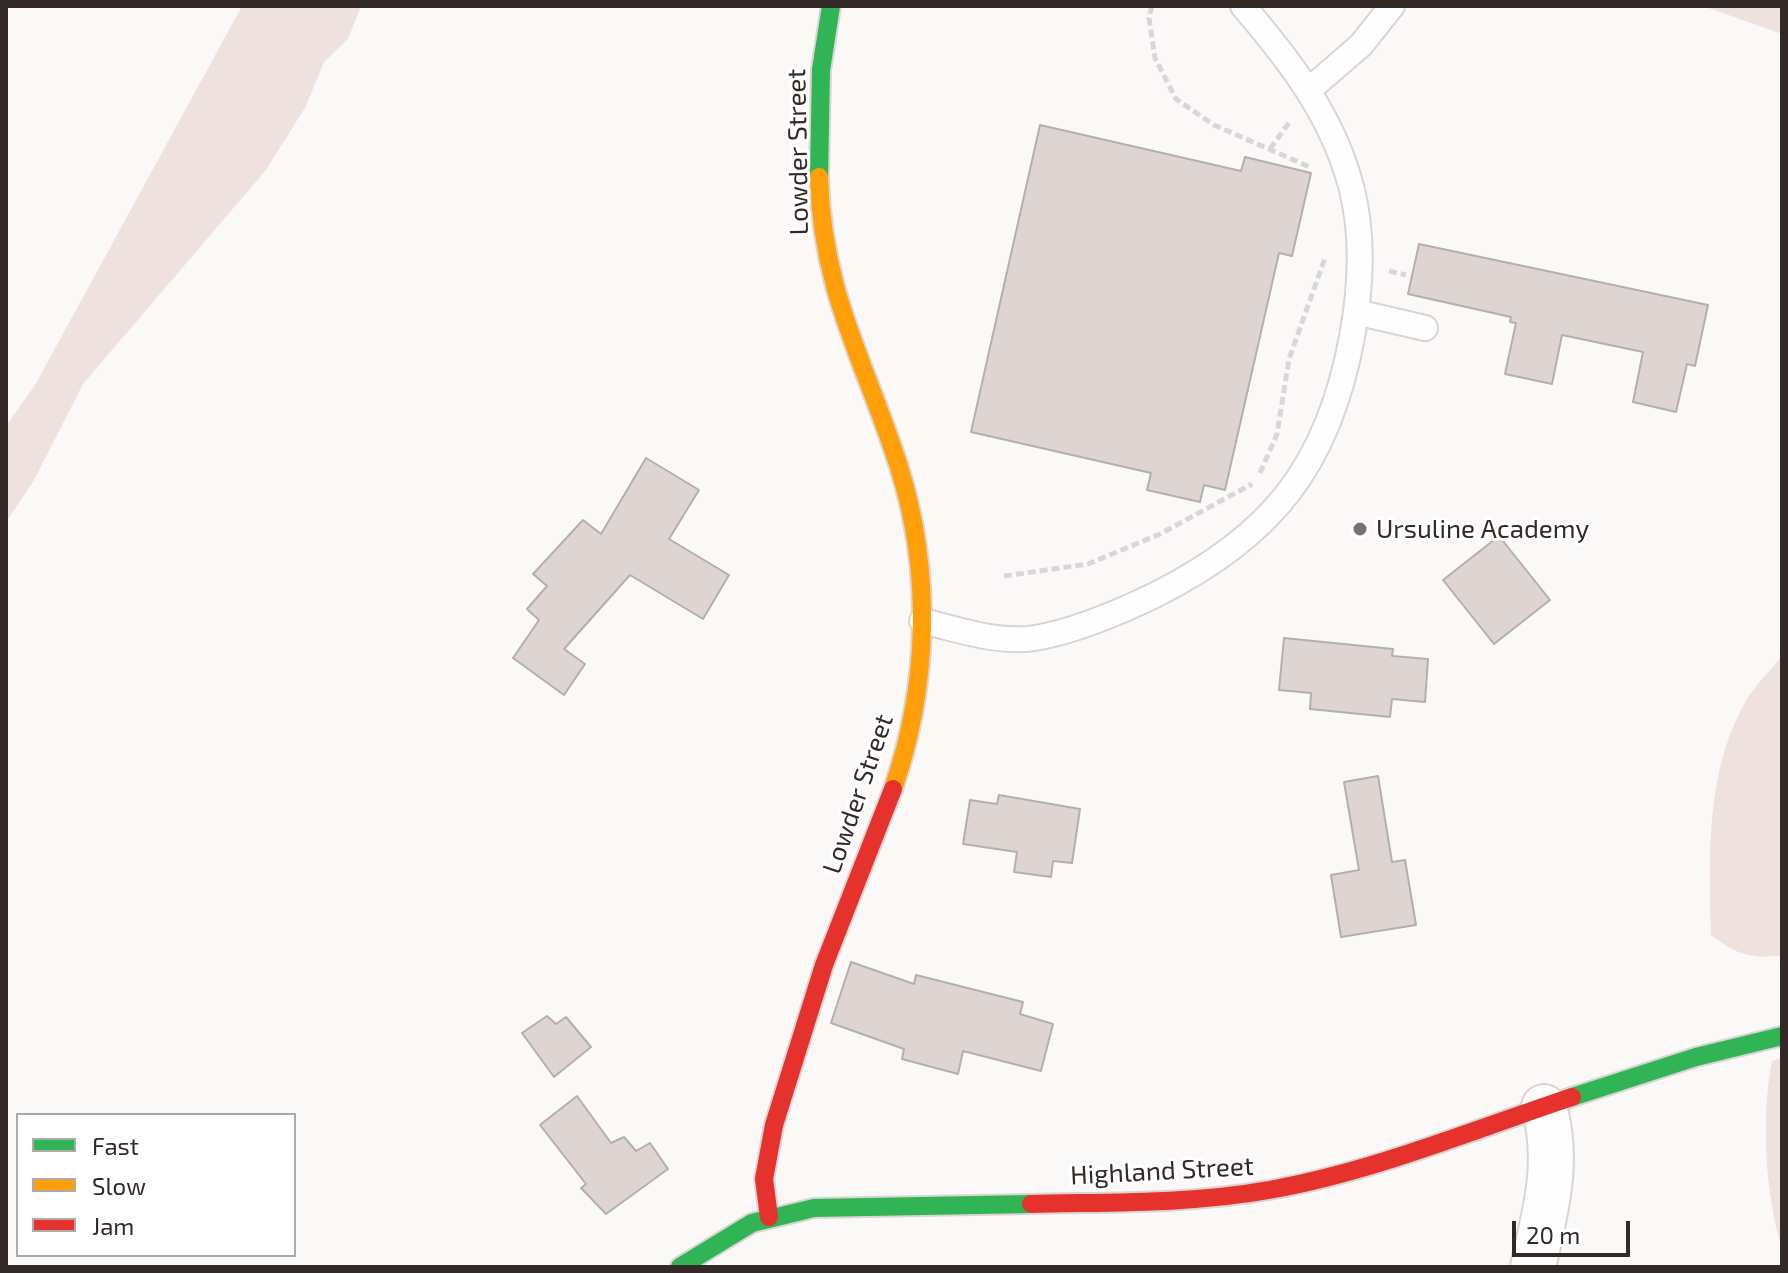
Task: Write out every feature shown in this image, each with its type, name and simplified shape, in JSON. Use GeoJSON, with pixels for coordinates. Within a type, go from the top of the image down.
{"type":"FeatureCollection","features":[{"type":"Feature","properties":{"kind":"street","name":"Lowder Street"},"geometry":{"type":"LineString","coordinates":[[769,1217],[762,1186],[766,1152],[819,978],[904,752],[918,687],[922,621],[917,544],[910,504],[846,328],[826,258],[820,190],[821,62],[831,6]]}},
{"type":"Feature","properties":{"kind":"street","name":"Highland Street"},"geometry":{"type":"LineString","coordinates":[[680,1267],[731,1233],[769,1217],[839,1206],[1174,1201],[1236,1195],[1349,1170],[1696,1057],[1782,1036]]}},
{"type":"Feature","properties":{"kind":"street"},"geometry":{"type":"LineString","coordinates":[[1533,1267],[1552,1168],[1553,1147],[1544,1107]]}},
{"type":"Feature","properties":{"kind":"lane"},"geometry":{"type":"LineString","coordinates":[[922,621],[992,637],[1034,638],[1120,612],[1216,562],[1263,524],[1315,454],[1348,360],[1356,312],[1356,208],[1343,161],[1310,89],[1243,6]]}},
{"type":"Feature","properties":{"kind":"lane"},"geometry":{"type":"LineString","coordinates":[[1310,89],[1361,45],[1392,6]]}},
{"type":"Feature","properties":{"kind":"lane"},"geometry":{"type":"LineString","coordinates":[[1356,312],[1425,328]]}},
{"type":"Feature","properties":{"kind":"path"},"geometry":{"type":"LineString","coordinates":[[1152,6],[1149,18],[1155,58],[1176,99],[1214,125],[1314,169]]}},
{"type":"Feature","properties":{"kind":"path"},"geometry":{"type":"LineString","coordinates":[[1270,149],[1294,116]]}},
{"type":"Feature","properties":{"kind":"path"},"geometry":{"type":"LineString","coordinates":[[1004,576],[1088,564],[1160,534],[1256,481],[1277,434],[1289,359],[1325,261],[1326,248]]}},
{"type":"Feature","properties":{"kind":"shaded area"},"geometry":{"type":"Polygon","coordinates":[[[242,6],[361,6],[348,39],[324,62],[306,106],[266,170],[83,384],[33,482],[6,522],[6,426],[35,385],[242,6]]]}},
{"type":"Feature","properties":{"kind":"shaded area"},"geometry":{"type":"Polygon","coordinates":[[[1703,6],[1782,6],[1782,34],[1703,6]]]}},
{"type":"Feature","properties":{"kind":"shaded area"},"geometry":{"type":"Polygon","coordinates":[[[1782,656],[1782,955],[1762,957],[1736,951],[1711,935],[1710,844],[1717,784],[1733,726],[1751,693],[1782,656]]]}},
{"type":"Feature","properties":{"kind":"shaded area"},"geometry":{"type":"Polygon","coordinates":[[[1782,1058],[1782,1248],[1768,1180],[1766,1130],[1772,1061],[1782,1058]]]}},
{"type":"Feature","properties":{"kind":"building"},"geometry":{"type":"Polygon","coordinates":[[[1040,125],[1241,171],[1245,157],[1311,173],[1292,256],[1279,253],[1225,490],[1204,485],[1200,502],[1147,490],[1151,473],[971,432],[1040,125]]]}},
{"type":"Feature","properties":{"kind":"building"},"geometry":{"type":"Polygon","coordinates":[[[1419,244],[1708,305],[1695,366],[1687,364],[1676,412],[1633,402],[1643,352],[1562,335],[1552,384],[1505,374],[1516,323],[1510,322],[1511,317],[1408,294],[1419,244]]]}},
{"type":"Feature","properties":{"kind":"building"},"geometry":{"type":"Polygon","coordinates":[[[646,458],[699,490],[669,539],[729,575],[703,619],[630,575],[564,649],[585,664],[564,695],[513,658],[539,620],[527,609],[547,586],[533,574],[583,520],[601,534],[646,458]]]}},
{"type":"Feature","properties":{"kind":"building"},"geometry":{"type":"Polygon","coordinates":[[[1499,536],[1550,600],[1494,644],[1443,580],[1499,536]]]}},
{"type":"Feature","properties":{"kind":"building"},"geometry":{"type":"Polygon","coordinates":[[[1284,638],[1393,649],[1392,656],[1428,659],[1425,702],[1392,699],[1390,717],[1310,709],[1311,693],[1279,690],[1284,638]]]}},
{"type":"Feature","properties":{"kind":"building"},"geometry":{"type":"Polygon","coordinates":[[[1378,776],[1392,862],[1405,860],[1416,925],[1341,937],[1331,875],[1359,870],[1344,782],[1378,776]]]}},
{"type":"Feature","properties":{"kind":"building"},"geometry":{"type":"Polygon","coordinates":[[[999,795],[1080,809],[1072,863],[1053,861],[1051,877],[1014,872],[1017,852],[963,844],[970,800],[997,804],[999,795]]]}},
{"type":"Feature","properties":{"kind":"building"},"geometry":{"type":"Polygon","coordinates":[[[851,962],[914,984],[916,975],[1023,1002],[1020,1014],[1053,1024],[1041,1071],[963,1051],[958,1074],[902,1059],[904,1049],[831,1023],[851,962]]]}},
{"type":"Feature","properties":{"kind":"building"},"geometry":{"type":"Polygon","coordinates":[[[547,1016],[556,1024],[566,1017],[591,1047],[554,1077],[522,1033],[547,1016]]]}},
{"type":"Feature","properties":{"kind":"building"},"geometry":{"type":"Polygon","coordinates":[[[577,1096],[611,1143],[624,1137],[636,1151],[650,1143],[668,1169],[606,1214],[581,1188],[586,1184],[540,1125],[577,1096]]]}},
{"type":"Feature","properties":{"kind":"traffic: fast"},"geometry":{"type":"LineString","coordinates":[[819,177],[821,70],[831,6]]}},
{"type":"Feature","properties":{"kind":"traffic: fast"},"geometry":{"type":"LineString","coordinates":[[1572,1097],[1696,1057],[1782,1036]]}},
{"type":"Feature","properties":{"kind":"traffic: fast"},"geometry":{"type":"LineString","coordinates":[[680,1267],[752,1223],[814,1208],[1031,1204]]}},
{"type":"Feature","properties":{"kind":"traffic: slow"},"geometry":{"type":"LineString","coordinates":[[819,177],[822,218],[837,292],[899,467],[917,547],[922,628],[919,669],[914,710],[893,789]]}},
{"type":"Feature","properties":{"kind":"traffic: jam"},"geometry":{"type":"LineString","coordinates":[[769,1217],[764,1179],[774,1125],[824,965],[893,789]]}},
{"type":"Feature","properties":{"kind":"traffic: jam"},"geometry":{"type":"LineString","coordinates":[[1031,1204],[1180,1200],[1269,1190],[1346,1173],[1572,1097]]}},
{"type":"Feature","properties":{"kind":"place","name":"Ursuline Academy"},"geometry":{"type":"Point","coordinates":[1360,529]}}]}
